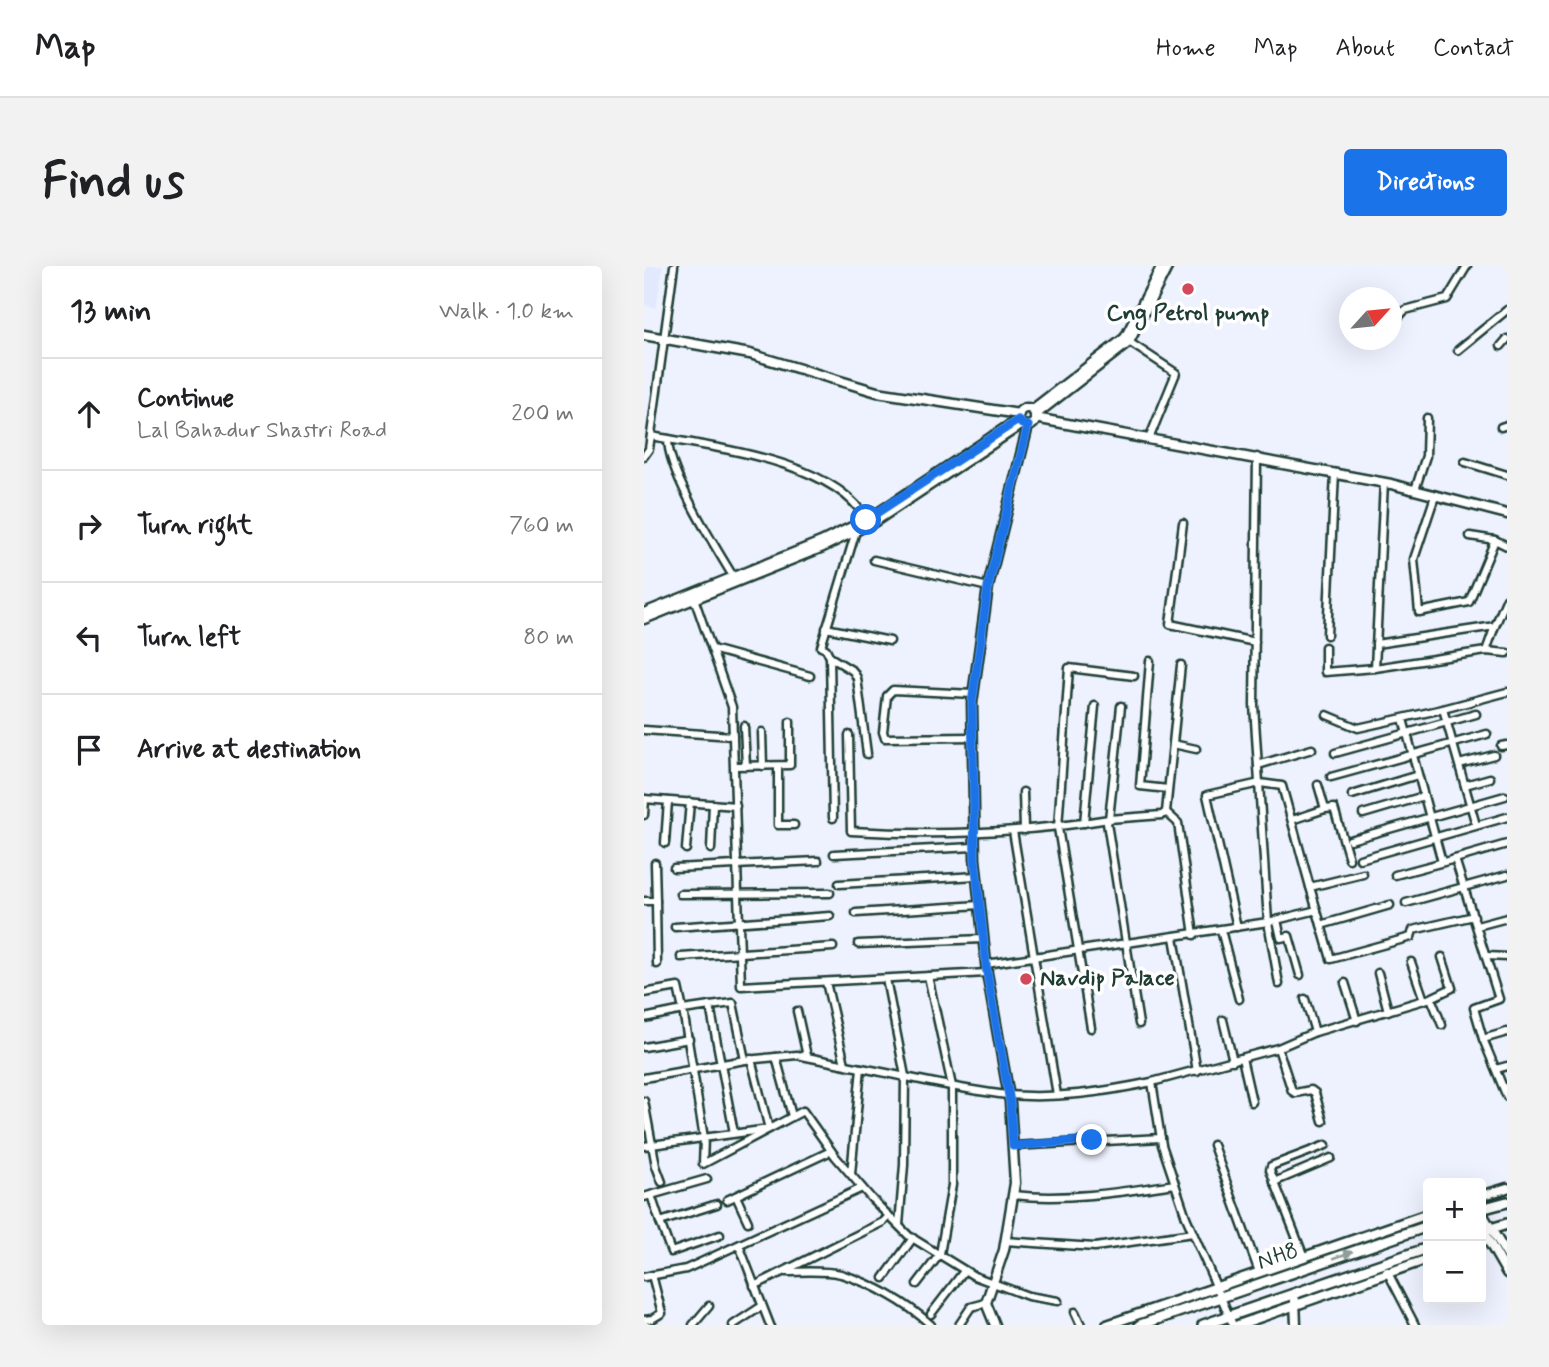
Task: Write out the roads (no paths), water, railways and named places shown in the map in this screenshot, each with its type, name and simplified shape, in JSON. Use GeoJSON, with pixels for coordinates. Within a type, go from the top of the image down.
{"type":"FeatureCollection","features":[{"type":"Feature","properties":{"kind":"main road"},"geometry":{"type":"LineString","coordinates":[[1486,1209],[1507,1202]]}},
{"type":"Feature","properties":{"kind":"main road"},"geometry":{"type":"LineString","coordinates":[[1486,1233],[1507,1224]]}},
{"type":"Feature","properties":{"kind":"main road","name":"NH8"},"geometry":{"type":"LineString","coordinates":[[1139,1325],[1423,1228]]}},
{"type":"Feature","properties":{"kind":"main road","name":"NH8"},"geometry":{"type":"LineString","coordinates":[[1203,1325],[1231,1320],[1294,1293],[1385,1268],[1423,1250]]}},
{"type":"Feature","properties":{"kind":"street"},"geometry":{"type":"LineString","coordinates":[[644,456],[649,449],[674,266]]}},
{"type":"Feature","properties":{"kind":"street"},"geometry":{"type":"LineString","coordinates":[[644,335],[750,354],[877,392],[1033,424],[1034,415],[1125,338],[1162,266]]}},
{"type":"Feature","properties":{"kind":"street"},"geometry":{"type":"LineString","coordinates":[[1034,415],[1129,342],[1168,266]]}},
{"type":"Feature","properties":{"kind":"street"},"geometry":{"type":"LineString","coordinates":[[1402,313],[1447,299],[1467,266]]}},
{"type":"Feature","properties":{"kind":"street"},"geometry":{"type":"LineString","coordinates":[[1458,350],[1507,310]]}},
{"type":"Feature","properties":{"kind":"street"},"geometry":{"type":"LineString","coordinates":[[1501,346],[1507,340]]}},
{"type":"Feature","properties":{"kind":"street"},"geometry":{"type":"LineString","coordinates":[[1129,342],[1176,373],[1149,439]]}},
{"type":"Feature","properties":{"kind":"street"},"geometry":{"type":"LineString","coordinates":[[995,1325],[986,1303],[1005,1241],[1016,1183],[1009,1095],[987,968],[976,876],[973,694],[988,587],[1024,409],[1034,415],[1149,439],[1384,482],[1507,514]]}},
{"type":"Feature","properties":{"kind":"street"},"geometry":{"type":"LineString","coordinates":[[1415,490],[1426,456],[1427,418]]}},
{"type":"Feature","properties":{"kind":"street"},"geometry":{"type":"LineString","coordinates":[[644,619],[856,531],[1022,421]]}},
{"type":"Feature","properties":{"kind":"street"},"geometry":{"type":"LineString","coordinates":[[651,436],[729,449],[831,483],[850,497],[867,522]]}},
{"type":"Feature","properties":{"kind":"street"},"geometry":{"type":"LineString","coordinates":[[668,439],[668,453],[692,505],[734,578]]}},
{"type":"Feature","properties":{"kind":"street"},"geometry":{"type":"LineString","coordinates":[[1257,457],[1254,705],[1268,922],[1279,984]]}},
{"type":"Feature","properties":{"kind":"street"},"geometry":{"type":"LineString","coordinates":[[1465,462],[1507,475]]}},
{"type":"Feature","properties":{"kind":"street"},"geometry":{"type":"LineString","coordinates":[[1327,635],[1335,472]]}},
{"type":"Feature","properties":{"kind":"street"},"geometry":{"type":"LineString","coordinates":[[1375,668],[1384,482]]}},
{"type":"Feature","properties":{"kind":"street"},"geometry":{"type":"LineString","coordinates":[[1434,496],[1414,559],[1419,612],[1469,602],[1494,540]]}},
{"type":"Feature","properties":{"kind":"street"},"geometry":{"type":"LineString","coordinates":[[644,613],[867,522]]}},
{"type":"Feature","properties":{"kind":"street"},"geometry":{"type":"LineString","coordinates":[[1183,523],[1170,624],[1255,642]]}},
{"type":"Feature","properties":{"kind":"street"},"geometry":{"type":"LineString","coordinates":[[833,818],[830,657],[821,647],[856,531]]}},
{"type":"Feature","properties":{"kind":"street"},"geometry":{"type":"LineString","coordinates":[[1470,536],[1494,540],[1507,546]]}},
{"type":"Feature","properties":{"kind":"street"},"geometry":{"type":"LineString","coordinates":[[874,560],[988,587]]}},
{"type":"Feature","properties":{"kind":"street"},"geometry":{"type":"LineString","coordinates":[[1486,651],[1507,598]]}},
{"type":"Feature","properties":{"kind":"street"},"geometry":{"type":"LineString","coordinates":[[695,600],[732,707],[741,986],[928,976],[987,968],[1034,957],[1221,930],[1317,910]]}},
{"type":"Feature","properties":{"kind":"street"},"geometry":{"type":"LineString","coordinates":[[1376,644],[1495,625]]}},
{"type":"Feature","properties":{"kind":"street"},"geometry":{"type":"LineString","coordinates":[[826,628],[890,641]]}},
{"type":"Feature","properties":{"kind":"street"},"geometry":{"type":"LineString","coordinates":[[1325,647],[1325,672],[1375,668],[1486,651],[1507,653]]}},
{"type":"Feature","properties":{"kind":"street"},"geometry":{"type":"LineString","coordinates":[[712,649],[810,676]]}},
{"type":"Feature","properties":{"kind":"street"},"geometry":{"type":"LineString","coordinates":[[830,657],[853,671],[857,678],[867,754]]}},
{"type":"Feature","properties":{"kind":"street"},"geometry":{"type":"LineString","coordinates":[[1150,661],[1140,786],[1168,789]]}},
{"type":"Feature","properties":{"kind":"street"},"geometry":{"type":"LineString","coordinates":[[1166,812],[1181,665]]}},
{"type":"Feature","properties":{"kind":"street"},"geometry":{"type":"LineString","coordinates":[[1091,1028],[1058,828],[1069,668],[1134,676]]}},
{"type":"Feature","properties":{"kind":"street"},"geometry":{"type":"LineString","coordinates":[[973,694],[893,690],[887,696],[883,732],[885,738],[973,737]]}},
{"type":"Feature","properties":{"kind":"street"},"geometry":{"type":"LineString","coordinates":[[1327,715],[1358,728],[1507,694]]}},
{"type":"Feature","properties":{"kind":"street"},"geometry":{"type":"LineString","coordinates":[[1084,823],[1095,706]]}},
{"type":"Feature","properties":{"kind":"street"},"geometry":{"type":"LineString","coordinates":[[1121,706],[1110,819],[1107,823],[1139,1024]]}},
{"type":"Feature","properties":{"kind":"street"},"geometry":{"type":"LineString","coordinates":[[1443,709],[1476,825]]}},
{"type":"Feature","properties":{"kind":"street"},"geometry":{"type":"LineString","coordinates":[[1335,753],[1476,714]]}},
{"type":"Feature","properties":{"kind":"street"},"geometry":{"type":"LineString","coordinates":[[1403,719],[1443,862]]}},
{"type":"Feature","properties":{"kind":"street"},"geometry":{"type":"LineString","coordinates":[[734,766],[790,765],[790,722]]}},
{"type":"Feature","properties":{"kind":"street"},"geometry":{"type":"LineString","coordinates":[[744,726],[747,766]]}},
{"type":"Feature","properties":{"kind":"street"},"geometry":{"type":"LineString","coordinates":[[644,730],[733,736]]}},
{"type":"Feature","properties":{"kind":"street"},"geometry":{"type":"LineString","coordinates":[[762,732],[763,766]]}},
{"type":"Feature","properties":{"kind":"street"},"geometry":{"type":"LineString","coordinates":[[1331,777],[1487,734]]}},
{"type":"Feature","properties":{"kind":"street"},"geometry":{"type":"LineString","coordinates":[[849,735],[851,831],[1013,831],[1058,828],[1110,819],[1162,815],[1166,812]]}},
{"type":"Feature","properties":{"kind":"street"},"geometry":{"type":"LineString","coordinates":[[1173,744],[1196,749]]}},
{"type":"Feature","properties":{"kind":"street"},"geometry":{"type":"LineString","coordinates":[[1258,765],[1312,749]]}},
{"type":"Feature","properties":{"kind":"street"},"geometry":{"type":"LineString","coordinates":[[1459,764],[1494,755]]}},
{"type":"Feature","properties":{"kind":"street"},"geometry":{"type":"LineString","coordinates":[[778,766],[778,825],[794,825]]}},
{"type":"Feature","properties":{"kind":"street"},"geometry":{"type":"LineString","coordinates":[[1352,795],[1418,775]]}},
{"type":"Feature","properties":{"kind":"street"},"geometry":{"type":"LineString","coordinates":[[1465,785],[1490,778]]}},
{"type":"Feature","properties":{"kind":"street"},"geometry":{"type":"LineString","coordinates":[[1237,927],[1206,797],[1260,783],[1282,786],[1331,959],[1411,937],[1413,930],[1474,916]]}},
{"type":"Feature","properties":{"kind":"street"},"geometry":{"type":"LineString","coordinates":[[1318,785],[1325,809]]}},
{"type":"Feature","properties":{"kind":"street"},"geometry":{"type":"LineString","coordinates":[[1023,792],[1024,830]]}},
{"type":"Feature","properties":{"kind":"street"},"geometry":{"type":"LineString","coordinates":[[1363,814],[1424,796]]}},
{"type":"Feature","properties":{"kind":"street"},"geometry":{"type":"LineString","coordinates":[[1350,840],[1505,796]]}},
{"type":"Feature","properties":{"kind":"street"},"geometry":{"type":"LineString","coordinates":[[644,815],[644,799],[736,806]]}},
{"type":"Feature","properties":{"kind":"street"},"geometry":{"type":"LineString","coordinates":[[665,843],[668,801]]}},
{"type":"Feature","properties":{"kind":"street"},"geometry":{"type":"LineString","coordinates":[[686,849],[690,802]]}},
{"type":"Feature","properties":{"kind":"street"},"geometry":{"type":"LineString","coordinates":[[711,849],[713,804]]}},
{"type":"Feature","properties":{"kind":"street"},"geometry":{"type":"LineString","coordinates":[[1292,820],[1334,808],[1349,859]]}},
{"type":"Feature","properties":{"kind":"street"},"geometry":{"type":"LineString","coordinates":[[1166,812],[1178,823],[1194,934]]}},
{"type":"Feature","properties":{"kind":"street"},"geometry":{"type":"LineString","coordinates":[[1360,859],[1507,817]]}},
{"type":"Feature","properties":{"kind":"street"},"geometry":{"type":"LineString","coordinates":[[1013,831],[1057,1096]]}},
{"type":"Feature","properties":{"kind":"street"},"geometry":{"type":"LineString","coordinates":[[1395,875],[1507,844]]}},
{"type":"Feature","properties":{"kind":"street"},"geometry":{"type":"LineString","coordinates":[[834,854],[974,847]]}},
{"type":"Feature","properties":{"kind":"street"},"geometry":{"type":"LineString","coordinates":[[1455,859],[1499,999]]}},
{"type":"Feature","properties":{"kind":"street"},"geometry":{"type":"LineString","coordinates":[[674,868],[818,860]]}},
{"type":"Feature","properties":{"kind":"street"},"geometry":{"type":"LineString","coordinates":[[655,863],[657,964]]}},
{"type":"Feature","properties":{"kind":"street"},"geometry":{"type":"LineString","coordinates":[[1310,887],[1363,874]]}},
{"type":"Feature","properties":{"kind":"street"},"geometry":{"type":"LineString","coordinates":[[1406,903],[1507,875]]}},
{"type":"Feature","properties":{"kind":"street"},"geometry":{"type":"LineString","coordinates":[[839,884],[976,876]]}},
{"type":"Feature","properties":{"kind":"street"},"geometry":{"type":"LineString","coordinates":[[680,894],[830,893]]}},
{"type":"Feature","properties":{"kind":"street"},"geometry":{"type":"LineString","coordinates":[[644,901],[656,901]]}},
{"type":"Feature","properties":{"kind":"street"},"geometry":{"type":"LineString","coordinates":[[856,914],[980,905]]}},
{"type":"Feature","properties":{"kind":"street"},"geometry":{"type":"LineString","coordinates":[[1321,926],[1390,905]]}},
{"type":"Feature","properties":{"kind":"street"},"geometry":{"type":"LineString","coordinates":[[675,927],[830,916]]}},
{"type":"Feature","properties":{"kind":"street"},"geometry":{"type":"LineString","coordinates":[[1477,926],[1507,918]]}},
{"type":"Feature","properties":{"kind":"street"},"geometry":{"type":"LineString","coordinates":[[1277,920],[1281,938],[1289,936],[1300,975]]}},
{"type":"Feature","properties":{"kind":"street"},"geometry":{"type":"LineString","coordinates":[[1221,930],[1239,999]]}},
{"type":"Feature","properties":{"kind":"street"},"geometry":{"type":"LineString","coordinates":[[1174,937],[1197,1071]]}},
{"type":"Feature","properties":{"kind":"street"},"geometry":{"type":"LineString","coordinates":[[859,944],[984,939]]}},
{"type":"Feature","properties":{"kind":"street"},"geometry":{"type":"LineString","coordinates":[[681,957],[833,947]]}},
{"type":"Feature","properties":{"kind":"street"},"geometry":{"type":"LineString","coordinates":[[1487,956],[1507,957]]}},
{"type":"Feature","properties":{"kind":"street"},"geometry":{"type":"LineString","coordinates":[[644,1078],[748,1059],[807,1056],[1009,1095],[1057,1096],[1101,1092],[1233,1061],[1278,1048],[1315,1032],[1428,999],[1452,988],[1442,957]]}},
{"type":"Feature","properties":{"kind":"street"},"geometry":{"type":"LineString","coordinates":[[1411,962],[1442,1025]]}},
{"type":"Feature","properties":{"kind":"street"},"geometry":{"type":"LineString","coordinates":[[1378,973],[1388,1011]]}},
{"type":"Feature","properties":{"kind":"street"},"geometry":{"type":"LineString","coordinates":[[917,1284],[940,1254],[952,1185],[952,1086],[928,976]]}},
{"type":"Feature","properties":{"kind":"street"},"geometry":{"type":"LineString","coordinates":[[886,979],[905,1076],[904,1165],[899,1225]]}},
{"type":"Feature","properties":{"kind":"street"},"geometry":{"type":"LineString","coordinates":[[826,982],[845,1064]]}},
{"type":"Feature","properties":{"kind":"street"},"geometry":{"type":"LineString","coordinates":[[1345,984],[1357,1021]]}},
{"type":"Feature","properties":{"kind":"street"},"geometry":{"type":"LineString","coordinates":[[644,993],[678,987],[694,1069],[704,1138],[704,1164],[803,1111],[831,1151],[862,1188],[913,1238],[964,1271],[1028,1296],[1058,1301]]}},
{"type":"Feature","properties":{"kind":"street"},"geometry":{"type":"LineString","coordinates":[[1507,997],[1474,1008],[1483,1039],[1507,1097]]}},
{"type":"Feature","properties":{"kind":"street"},"geometry":{"type":"LineString","coordinates":[[1305,999],[1315,1032]]}},
{"type":"Feature","properties":{"kind":"street"},"geometry":{"type":"LineString","coordinates":[[644,1018],[733,1003],[769,1129]]}},
{"type":"Feature","properties":{"kind":"street"},"geometry":{"type":"LineString","coordinates":[[710,1006],[734,1133]]}},
{"type":"Feature","properties":{"kind":"street"},"geometry":{"type":"LineString","coordinates":[[797,1011],[807,1056]]}},
{"type":"Feature","properties":{"kind":"street"},"geometry":{"type":"LineString","coordinates":[[1223,1020],[1233,1061]]}},
{"type":"Feature","properties":{"kind":"street"},"geometry":{"type":"LineString","coordinates":[[1483,1039],[1507,1032]]}},
{"type":"Feature","properties":{"kind":"street"},"geometry":{"type":"LineString","coordinates":[[644,1047],[689,1039]]}},
{"type":"Feature","properties":{"kind":"street"},"geometry":{"type":"LineString","coordinates":[[1278,1048],[1292,1091],[1295,1093],[1311,1090],[1323,1121]]}},
{"type":"Feature","properties":{"kind":"street"},"geometry":{"type":"LineString","coordinates":[[776,1057],[792,1116]]}},
{"type":"Feature","properties":{"kind":"street"},"geometry":{"type":"LineString","coordinates":[[1242,1058],[1252,1102]]}},
{"type":"Feature","properties":{"kind":"street"},"geometry":{"type":"LineString","coordinates":[[1496,1069],[1507,1066]]}},
{"type":"Feature","properties":{"kind":"street"},"geometry":{"type":"LineString","coordinates":[[851,1174],[861,1068]]}},
{"type":"Feature","properties":{"kind":"street"},"geometry":{"type":"LineString","coordinates":[[1152,1082],[1161,1138],[1175,1184],[1231,1320]]}},
{"type":"Feature","properties":{"kind":"street"},"geometry":{"type":"LineString","coordinates":[[644,1101],[662,1182]]}},
{"type":"Feature","properties":{"kind":"street"},"geometry":{"type":"LineString","coordinates":[[644,1146],[769,1129]]}},
{"type":"Feature","properties":{"kind":"street"},"geometry":{"type":"LineString","coordinates":[[1013,1146],[1161,1138]]}},
{"type":"Feature","properties":{"kind":"street"},"geometry":{"type":"LineString","coordinates":[[1213,1145],[1259,1272]]}},
{"type":"Feature","properties":{"kind":"street"},"geometry":{"type":"LineString","coordinates":[[1304,1257],[1270,1170],[1271,1166],[1326,1145]]}},
{"type":"Feature","properties":{"kind":"street"},"geometry":{"type":"LineString","coordinates":[[727,1200],[831,1151]]}},
{"type":"Feature","properties":{"kind":"street"},"geometry":{"type":"LineString","coordinates":[[1274,1182],[1331,1158]]}},
{"type":"Feature","properties":{"kind":"street"},"geometry":{"type":"LineString","coordinates":[[707,1179],[648,1196],[671,1252],[720,1235]]}},
{"type":"Feature","properties":{"kind":"street"},"geometry":{"type":"LineString","coordinates":[[1013,1195],[1038,1198],[1110,1194],[1175,1184]]}},
{"type":"Feature","properties":{"kind":"street"},"geometry":{"type":"LineString","coordinates":[[644,1277],[686,1269],[862,1188]]}},
{"type":"Feature","properties":{"kind":"street"},"geometry":{"type":"LineString","coordinates":[[1486,1194],[1507,1188]]}},
{"type":"Feature","properties":{"kind":"street"},"geometry":{"type":"LineString","coordinates":[[736,1196],[748,1222]]}},
{"type":"Feature","properties":{"kind":"street"},"geometry":{"type":"LineString","coordinates":[[660,1222],[717,1204]]}},
{"type":"Feature","properties":{"kind":"street"},"geometry":{"type":"LineString","coordinates":[[754,1286],[883,1222],[889,1216]]}},
{"type":"Feature","properties":{"kind":"street"},"geometry":{"type":"LineString","coordinates":[[1107,1325],[1423,1216]]}},
{"type":"Feature","properties":{"kind":"street"},"geometry":{"type":"LineString","coordinates":[[1005,1241],[1094,1247],[1193,1233]]}},
{"type":"Feature","properties":{"kind":"street"},"geometry":{"type":"LineString","coordinates":[[1486,1234],[1507,1255]]}},
{"type":"Feature","properties":{"kind":"street"},"geometry":{"type":"LineString","coordinates":[[1486,1235],[1507,1273]]}},
{"type":"Feature","properties":{"kind":"street"},"geometry":{"type":"LineString","coordinates":[[884,1278],[913,1238]]}},
{"type":"Feature","properties":{"kind":"street"},"geometry":{"type":"LineString","coordinates":[[738,1245],[770,1325]]}},
{"type":"Feature","properties":{"kind":"street"},"geometry":{"type":"LineString","coordinates":[[1238,1325],[1385,1268],[1423,1260]]}},
{"type":"Feature","properties":{"kind":"street"},"geometry":{"type":"LineString","coordinates":[[1385,1268],[1415,1325]]}},
{"type":"Feature","properties":{"kind":"street"},"geometry":{"type":"LineString","coordinates":[[931,1314],[964,1271]]}},
{"type":"Feature","properties":{"kind":"street"},"geometry":{"type":"LineString","coordinates":[[786,1272],[840,1274],[895,1297],[919,1313],[930,1325]]}},
{"type":"Feature","properties":{"kind":"street"},"geometry":{"type":"LineString","coordinates":[[644,1320],[662,1313],[652,1276]]}},
{"type":"Feature","properties":{"kind":"street"},"geometry":{"type":"LineString","coordinates":[[1294,1293],[1296,1325]]}},
{"type":"Feature","properties":{"kind":"street"},"geometry":{"type":"LineString","coordinates":[[958,1325],[971,1307],[986,1303]]}},
{"type":"Feature","properties":{"kind":"street"},"geometry":{"type":"LineString","coordinates":[[693,1325],[709,1306]]}},
{"type":"Feature","properties":{"kind":"street"},"geometry":{"type":"LineString","coordinates":[[733,1325],[762,1306]]}},
{"type":"Feature","properties":{"kind":"street"},"geometry":{"type":"LineString","coordinates":[[1075,1312],[1081,1325]]}},
{"type":"Feature","properties":{"kind":"place","name":"Cng Petrol pump"},"geometry":{"type":"Point","coordinates":[1188,289]}},
{"type":"Feature","properties":{"kind":"place","name":"Navdip Palace"},"geometry":{"type":"Point","coordinates":[1026,979]}}]}
